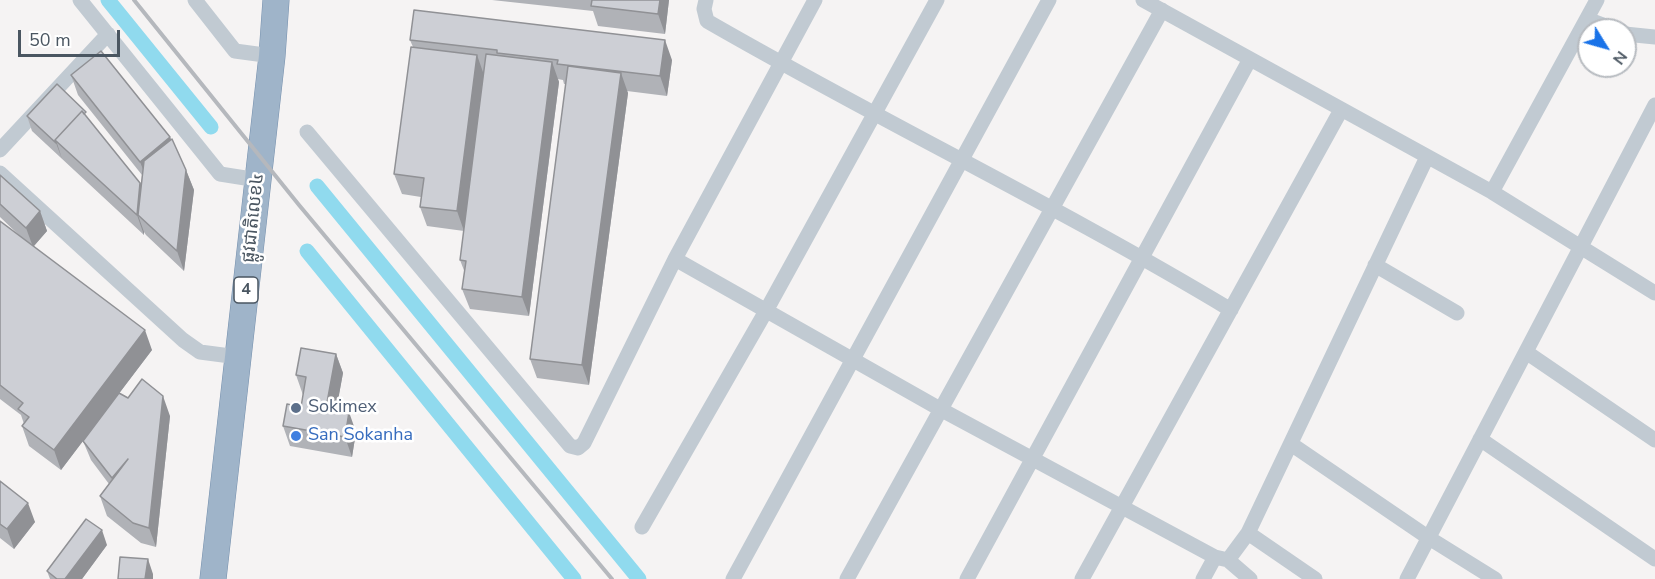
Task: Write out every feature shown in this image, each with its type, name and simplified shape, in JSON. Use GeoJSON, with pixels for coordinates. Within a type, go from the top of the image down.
{"type":"FeatureCollection","features":[{"type":"Feature","properties":{"kind":"highway","name":"ផ្លូវជាតិលេខ៤"},"geometry":{"type":"LineString","coordinates":[[213,579],[272,56],[276,0]]}},
{"type":"Feature","properties":{"kind":"street"},"geometry":{"type":"LineString","coordinates":[[80,0],[220,174],[258,180]]}},
{"type":"Feature","properties":{"kind":"street"},"geometry":{"type":"LineString","coordinates":[[195,0],[235,51],[272,56]]}},
{"type":"Feature","properties":{"kind":"street"},"geometry":{"type":"LineString","coordinates":[[706,0],[704,9],[707,21],[875,114],[1143,257],[1231,310]]}},
{"type":"Feature","properties":{"kind":"street"},"geometry":{"type":"LineString","coordinates":[[307,132],[570,446],[578,448],[584,442],[675,259],[815,0]]}},
{"type":"Feature","properties":{"kind":"street"},"geometry":{"type":"LineString","coordinates":[[642,527],[766,311],[937,0]]}},
{"type":"Feature","properties":{"kind":"street"},"geometry":{"type":"LineString","coordinates":[[733,579],[1049,0]]}},
{"type":"Feature","properties":{"kind":"street"},"geometry":{"type":"LineString","coordinates":[[1143,0],[1492,192],[1655,293]]}},
{"type":"Feature","properties":{"kind":"street"},"geometry":{"type":"LineString","coordinates":[[1588,18],[1598,0]]}},
{"type":"Feature","properties":{"kind":"street"},"geometry":{"type":"LineString","coordinates":[[848,579],[940,408],[1162,10]]}},
{"type":"Feature","properties":{"kind":"street"},"geometry":{"type":"LineString","coordinates":[[0,150],[108,34]]}},
{"type":"Feature","properties":{"kind":"street"},"geometry":{"type":"LineString","coordinates":[[1637,35],[1655,37]]}},
{"type":"Feature","properties":{"kind":"street"},"geometry":{"type":"LineString","coordinates":[[1492,192],[1577,37]]}},
{"type":"Feature","properties":{"kind":"street"},"geometry":{"type":"LineString","coordinates":[[967,579],[1250,59]]}},
{"type":"Feature","properties":{"kind":"street"},"geometry":{"type":"LineString","coordinates":[[1407,579],[1655,105]]}},
{"type":"Feature","properties":{"kind":"street"},"geometry":{"type":"LineString","coordinates":[[1082,579],[1341,110]]}},
{"type":"Feature","properties":{"kind":"street"},"geometry":{"type":"LineString","coordinates":[[1203,579],[1248,533],[1427,157]]}},
{"type":"Feature","properties":{"kind":"street"},"geometry":{"type":"LineString","coordinates":[[0,173],[183,340],[200,352],[238,357]]}},
{"type":"Feature","properties":{"kind":"street"},"geometry":{"type":"LineString","coordinates":[[675,259],[940,408],[1221,559],[1250,579]]}},
{"type":"Feature","properties":{"kind":"street"},"geometry":{"type":"LineString","coordinates":[[1375,265],[1457,313]]}},
{"type":"Feature","properties":{"kind":"street"},"geometry":{"type":"LineString","coordinates":[[1526,352],[1655,440]]}},
{"type":"Feature","properties":{"kind":"street"},"geometry":{"type":"LineString","coordinates":[[1480,439],[1655,560]]}},
{"type":"Feature","properties":{"kind":"street"},"geometry":{"type":"LineString","coordinates":[[1291,444],[1429,538],[1495,579]]}},
{"type":"Feature","properties":{"kind":"street"},"geometry":{"type":"LineString","coordinates":[[1248,533],[1315,579]]}},
{"type":"Feature","properties":{"kind":"building"},"geometry":{"type":"Polygon","coordinates":[[[592,0],[660,0],[658,14],[591,6],[592,0]]]}},
{"type":"Feature","properties":{"kind":"building"},"geometry":{"type":"Polygon","coordinates":[[[414,10],[665,40],[660,76],[557,64],[558,60],[497,53],[497,50],[410,40],[414,10]]]}},
{"type":"Feature","properties":{"kind":"building"},"geometry":{"type":"Polygon","coordinates":[[[411,47],[477,55],[457,211],[420,207],[424,178],[394,174],[411,47]]]}},
{"type":"Feature","properties":{"kind":"building"},"geometry":{"type":"Polygon","coordinates":[[[101,51],[170,137],[140,162],[71,75],[101,51]]]}},
{"type":"Feature","properties":{"kind":"building"},"geometry":{"type":"Polygon","coordinates":[[[486,54],[552,62],[522,297],[462,289],[466,261],[460,260],[486,54]]]}},
{"type":"Feature","properties":{"kind":"building"},"geometry":{"type":"Polygon","coordinates":[[[568,66],[621,73],[582,365],[530,359],[568,66]]]}},
{"type":"Feature","properties":{"kind":"building"},"geometry":{"type":"Polygon","coordinates":[[[57,84],[86,112],[84,114],[82,111],[55,140],[56,143],[27,116],[57,84]]]}},
{"type":"Feature","properties":{"kind":"building"},"geometry":{"type":"Polygon","coordinates":[[[82,111],[140,183],[137,215],[55,140],[82,111]]]}},
{"type":"Feature","properties":{"kind":"building"},"geometry":{"type":"Polygon","coordinates":[[[172,139],[186,170],[177,251],[138,215],[144,161],[172,139]]]}},
{"type":"Feature","properties":{"kind":"building"},"geometry":{"type":"Polygon","coordinates":[[[0,175],[40,211],[26,228],[0,204],[0,175]]]}},
{"type":"Feature","properties":{"kind":"building"},"geometry":{"type":"Polygon","coordinates":[[[0,221],[145,330],[54,450],[22,426],[29,417],[18,409],[23,403],[0,385],[0,221]]]}},
{"type":"Feature","properties":{"kind":"building"},"geometry":{"type":"Polygon","coordinates":[[[301,348],[336,354],[326,408],[349,412],[345,437],[283,426],[287,404],[301,407],[306,377],[296,375],[301,348]]]}},
{"type":"Feature","properties":{"kind":"building"},"geometry":{"type":"Polygon","coordinates":[[[142,379],[163,396],[149,528],[133,523],[100,496],[128,459],[112,478],[83,441],[119,393],[128,398],[142,379]]]}},
{"type":"Feature","properties":{"kind":"building"},"geometry":{"type":"Polygon","coordinates":[[[0,481],[28,503],[7,529],[0,524],[0,481]]]}},
{"type":"Feature","properties":{"kind":"building"},"geometry":{"type":"Polygon","coordinates":[[[86,519],[102,530],[65,579],[57,579],[47,571],[86,519]]]}},
{"type":"Feature","properties":{"kind":"building"},"geometry":{"type":"Polygon","coordinates":[[[120,557],[148,559],[145,579],[118,579],[120,557]]]}},
{"type":"Feature","properties":{"kind":"waterway"},"geometry":{"type":"LineString","coordinates":[[108,0],[211,127]]}},
{"type":"Feature","properties":{"kind":"waterway"},"geometry":{"type":"LineString","coordinates":[[317,186],[639,579]]}},
{"type":"Feature","properties":{"kind":"waterway"},"geometry":{"type":"LineString","coordinates":[[307,251],[574,579]]}},
{"type":"Feature","properties":{"kind":"railway"},"geometry":{"type":"LineString","coordinates":[[134,0],[299,205],[612,579]]}},
{"type":"Feature","properties":{"kind":"place","name":"Sokimex"},"geometry":{"type":"Point","coordinates":[296,408]}},
{"type":"Feature","properties":{"kind":"place","name":"San Sokanha"},"geometry":{"type":"Point","coordinates":[296,436]}}]}
